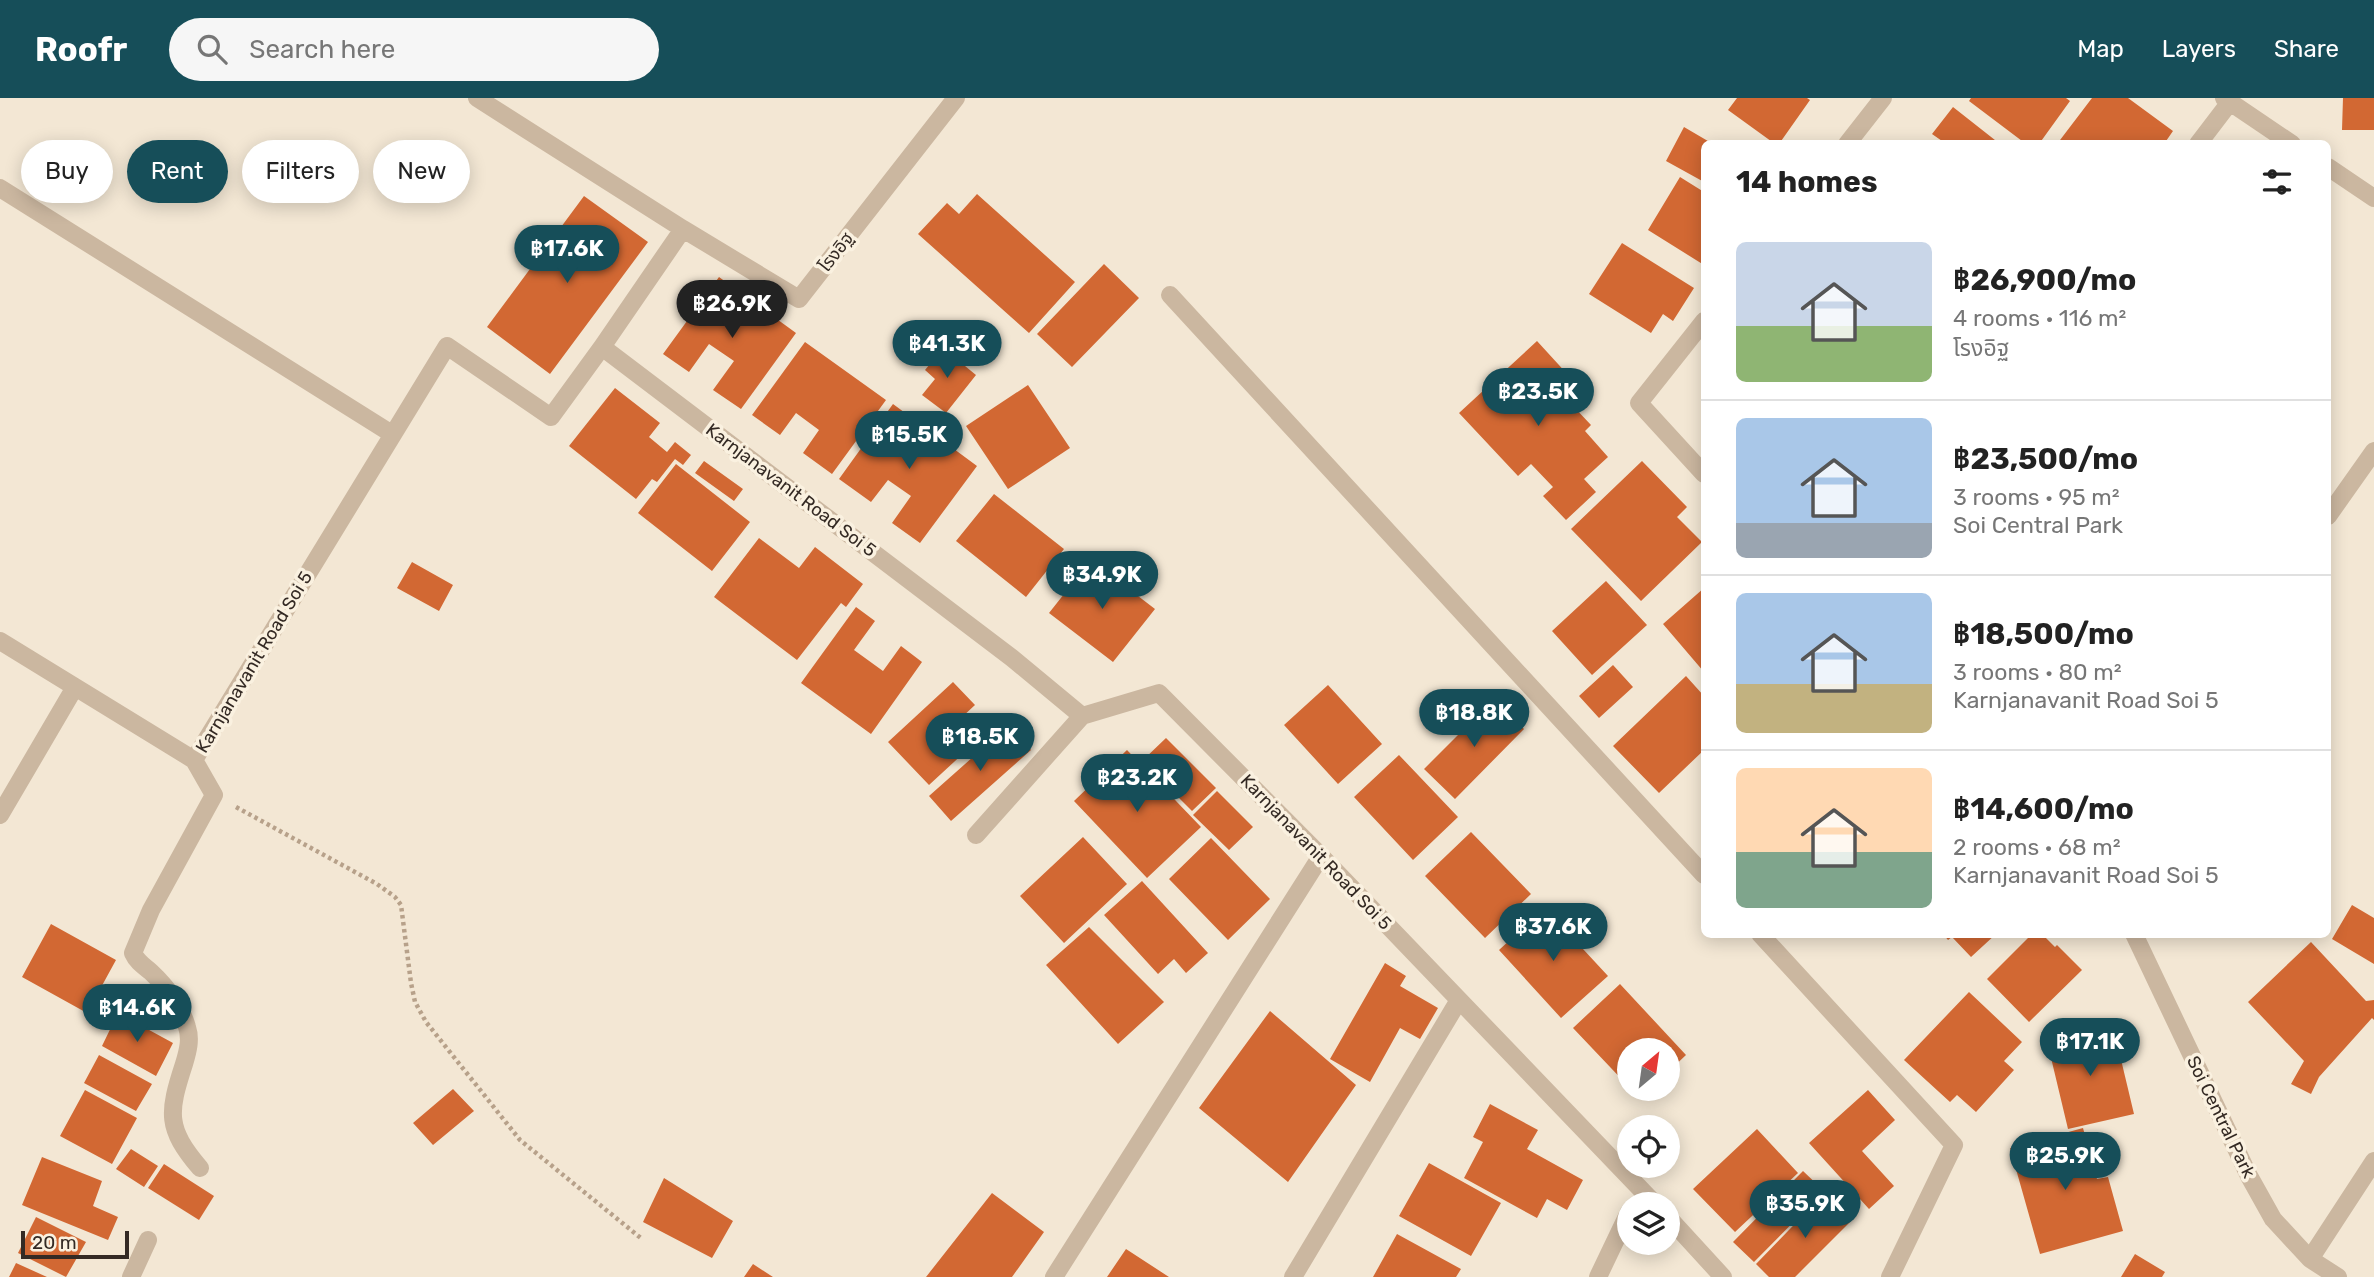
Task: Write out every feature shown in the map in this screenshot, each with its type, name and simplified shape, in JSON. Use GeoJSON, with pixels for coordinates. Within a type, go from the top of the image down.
{"type":"FeatureCollection","features":[{"type":"Feature","properties":{"kind":"street"},"geometry":{"type":"LineString","coordinates":[[477,98],[683,229],[603,347]]}},
{"type":"Feature","properties":{"kind":"street","name":"โรงอิฐ"},"geometry":{"type":"LineString","coordinates":[[683,229],[799,299],[956,98]]}},
{"type":"Feature","properties":{"kind":"street"},"geometry":{"type":"LineString","coordinates":[[1850,140],[1883,98]]}},
{"type":"Feature","properties":{"kind":"street"},"geometry":{"type":"LineString","coordinates":[[2201,140],[2227,100],[2286,140]]}},
{"type":"Feature","properties":{"kind":"street"},"geometry":{"type":"LineString","coordinates":[[2331,169],[2374,198]]}},
{"type":"Feature","properties":{"kind":"street"},"geometry":{"type":"LineString","coordinates":[[0,188],[392,433]]}},
{"type":"Feature","properties":{"kind":"street"},"geometry":{"type":"LineString","coordinates":[[1170,295],[1701,871]]}},
{"type":"Feature","properties":{"kind":"street"},"geometry":{"type":"LineString","coordinates":[[1701,325],[1639,403],[1701,471]]}},
{"type":"Feature","properties":{"kind":"street","name":"Karnjanavanit Road Soi 5"},"geometry":{"type":"LineString","coordinates":[[0,641],[194,760],[447,346],[551,417],[603,347],[1012,658],[1083,716],[1159,694],[1321,856],[1459,1000],[1633,1192]]}},
{"type":"Feature","properties":{"kind":"street"},"geometry":{"type":"LineString","coordinates":[[2331,512],[2374,451]]}},
{"type":"Feature","properties":{"kind":"street"},"geometry":{"type":"LineString","coordinates":[[0,815],[75,687]]}},
{"type":"Feature","properties":{"kind":"street"},"geometry":{"type":"LineString","coordinates":[[976,835],[1083,716]]}},
{"type":"Feature","properties":{"kind":"street"},"geometry":{"type":"LineString","coordinates":[[194,760],[214,795],[151,910],[133,953],[166,988],[187,1025],[189,1048],[175,1091],[172,1123],[180,1145],[200,1168]]}},
{"type":"Feature","properties":{"kind":"street"},"geometry":{"type":"LineString","coordinates":[[1054,1277],[1321,856]]}},
{"type":"Feature","properties":{"kind":"street"},"geometry":{"type":"LineString","coordinates":[[1764,938],[1954,1145],[1890,1277]]}},
{"type":"Feature","properties":{"kind":"street","name":"Soi Central Park"},"geometry":{"type":"LineString","coordinates":[[2136,938],[2249,1176],[2273,1219],[2310,1259],[2338,1277]]}},
{"type":"Feature","properties":{"kind":"street"},"geometry":{"type":"LineString","coordinates":[[1293,1277],[1459,1000]]}},
{"type":"Feature","properties":{"kind":"street"},"geometry":{"type":"LineString","coordinates":[[2310,1259],[2374,1161]]}},
{"type":"Feature","properties":{"kind":"street"},"geometry":{"type":"LineString","coordinates":[[1680,1230],[1723,1277]]}},
{"type":"Feature","properties":{"kind":"street"},"geometry":{"type":"LineString","coordinates":[[1598,1277],[1617,1237]]}},
{"type":"Feature","properties":{"kind":"street"},"geometry":{"type":"LineString","coordinates":[[131,1277],[148,1240]]}},
{"type":"Feature","properties":{"kind":"path"},"geometry":{"type":"LineString","coordinates":[[214,795],[377,884],[395,897],[404,914],[415,1002],[426,1022],[520,1140],[642,1239]]}},
{"type":"Feature","properties":{"kind":"building"},"geometry":{"type":"Polygon","coordinates":[[[1737,98],[1810,100],[1782,140],[1769,140],[1728,110],[1737,98]]]}},
{"type":"Feature","properties":{"kind":"building"},"geometry":{"type":"Polygon","coordinates":[[[1971,98],[2066,98],[2070,101],[2042,140],[2021,140],[1969,101],[1971,98]]]}},
{"type":"Feature","properties":{"kind":"building"},"geometry":{"type":"Polygon","coordinates":[[[2092,98],[2128,98],[2173,131],[2167,140],[2060,140],[2092,98]]]}},
{"type":"Feature","properties":{"kind":"building"},"geometry":{"type":"Polygon","coordinates":[[[2343,98],[2374,98],[2374,130],[2342,130],[2343,98]]]}},
{"type":"Feature","properties":{"kind":"building"},"geometry":{"type":"Polygon","coordinates":[[[1953,107],[1995,140],[1941,140],[1932,134],[1953,107]]]}},
{"type":"Feature","properties":{"kind":"building"},"geometry":{"type":"Polygon","coordinates":[[[1684,127],[1706,140],[1701,140],[1701,180],[1666,161],[1684,127]]]}},
{"type":"Feature","properties":{"kind":"building"},"geometry":{"type":"Polygon","coordinates":[[[1680,177],[1701,190],[1701,263],[1648,230],[1680,177]]]}},
{"type":"Feature","properties":{"kind":"building"},"geometry":{"type":"Polygon","coordinates":[[[977,194],[1075,282],[1029,333],[918,234],[947,203],[959,214],[977,194]]]}},
{"type":"Feature","properties":{"kind":"building"},"geometry":{"type":"Polygon","coordinates":[[[584,196],[648,242],[550,374],[487,327],[584,196]]]}},
{"type":"Feature","properties":{"kind":"building"},"geometry":{"type":"Polygon","coordinates":[[[1622,243],[1694,288],[1673,321],[1663,314],[1651,333],[1589,294],[1622,243]]]}},
{"type":"Feature","properties":{"kind":"building"},"geometry":{"type":"Polygon","coordinates":[[[1104,264],[1139,298],[1072,367],[1037,334],[1104,264]]]}},
{"type":"Feature","properties":{"kind":"building"},"geometry":{"type":"Polygon","coordinates":[[[719,277],[796,333],[741,409],[713,390],[734,361],[709,344],[689,372],[663,354],[719,277]]]}},
{"type":"Feature","properties":{"kind":"building"},"geometry":{"type":"Polygon","coordinates":[[[1537,341],[1569,376],[1556,388],[1591,425],[1585,431],[1608,457],[1584,479],[1596,492],[1566,520],[1543,496],[1553,487],[1531,464],[1518,476],[1459,413],[1537,341]]]}},
{"type":"Feature","properties":{"kind":"building"},"geometry":{"type":"Polygon","coordinates":[[[805,342],[886,400],[832,474],[803,453],[819,430],[796,413],[780,435],[752,415],[805,342]]]}},
{"type":"Feature","properties":{"kind":"building"},"geometry":{"type":"Polygon","coordinates":[[[943,348],[976,375],[946,413],[922,395],[935,379],[925,370],[943,348]]]}},
{"type":"Feature","properties":{"kind":"building"},"geometry":{"type":"Polygon","coordinates":[[[1028,385],[1070,448],[1008,489],[966,426],[1028,385]]]}},
{"type":"Feature","properties":{"kind":"building"},"geometry":{"type":"Polygon","coordinates":[[[615,388],[660,423],[649,437],[667,452],[675,442],[691,455],[683,465],[675,459],[657,482],[652,479],[636,499],[569,446],[615,388]]]}},
{"type":"Feature","properties":{"kind":"building"},"geometry":{"type":"Polygon","coordinates":[[[893,404],[977,466],[920,543],[892,523],[911,496],[888,480],[871,502],[839,479],[893,404]]]}},
{"type":"Feature","properties":{"kind":"building"},"geometry":{"type":"Polygon","coordinates":[[[704,461],[743,489],[734,501],[695,473],[704,461]]]}},
{"type":"Feature","properties":{"kind":"building"},"geometry":{"type":"Polygon","coordinates":[[[1642,461],[1687,507],[1677,517],[1701,543],[1641,601],[1571,529],[1642,461]]]}},
{"type":"Feature","properties":{"kind":"building"},"geometry":{"type":"Polygon","coordinates":[[[676,464],[750,522],[712,571],[638,513],[676,464]]]}},
{"type":"Feature","properties":{"kind":"building"},"geometry":{"type":"Polygon","coordinates":[[[994,494],[1064,549],[1026,597],[956,541],[994,494]]]}},
{"type":"Feature","properties":{"kind":"building"},"geometry":{"type":"Polygon","coordinates":[[[759,538],[799,568],[815,547],[863,584],[846,607],[841,603],[797,660],[714,597],[759,538]]]}},
{"type":"Feature","properties":{"kind":"building"},"geometry":{"type":"Polygon","coordinates":[[[1091,560],[1155,609],[1113,662],[1049,613],[1091,560]]]}},
{"type":"Feature","properties":{"kind":"building"},"geometry":{"type":"Polygon","coordinates":[[[412,562],[453,585],[439,611],[397,588],[412,562]]]}},
{"type":"Feature","properties":{"kind":"building"},"geometry":{"type":"Polygon","coordinates":[[[1606,581],[1647,625],[1592,675],[1552,631],[1606,581]]]}},
{"type":"Feature","properties":{"kind":"building"},"geometry":{"type":"Polygon","coordinates":[[[1701,591],[1701,668],[1663,624],[1701,591]]]}},
{"type":"Feature","properties":{"kind":"building"},"geometry":{"type":"Polygon","coordinates":[[[856,607],[875,621],[854,650],[883,671],[901,646],[922,662],[871,734],[801,683],[856,607]]]}},
{"type":"Feature","properties":{"kind":"building"},"geometry":{"type":"Polygon","coordinates":[[[1613,665],[1633,687],[1599,718],[1579,696],[1613,665]]]}},
{"type":"Feature","properties":{"kind":"building"},"geometry":{"type":"Polygon","coordinates":[[[1686,676],[1701,693],[1701,753],[1659,793],[1613,746],[1686,676]]]}},
{"type":"Feature","properties":{"kind":"building"},"geometry":{"type":"Polygon","coordinates":[[[953,682],[975,705],[948,730],[967,750],[929,785],[888,742],[953,682]]]}},
{"type":"Feature","properties":{"kind":"building"},"geometry":{"type":"Polygon","coordinates":[[[1328,685],[1382,744],[1338,784],[1284,725],[1328,685]]]}},
{"type":"Feature","properties":{"kind":"building"},"geometry":{"type":"Polygon","coordinates":[[[1494,699],[1524,729],[1455,799],[1424,769],[1494,699]]]}},
{"type":"Feature","properties":{"kind":"building"},"geometry":{"type":"Polygon","coordinates":[[[1009,725],[1031,750],[951,821],[929,796],[1009,725]]]}},
{"type":"Feature","properties":{"kind":"building"},"geometry":{"type":"Polygon","coordinates":[[[1166,738],[1216,788],[1192,811],[1142,761],[1166,738]]]}},
{"type":"Feature","properties":{"kind":"building"},"geometry":{"type":"Polygon","coordinates":[[[1127,750],[1201,827],[1147,878],[1074,801],[1127,750]]]}},
{"type":"Feature","properties":{"kind":"building"},"geometry":{"type":"Polygon","coordinates":[[[1399,755],[1458,817],[1413,860],[1354,797],[1399,755]]]}},
{"type":"Feature","properties":{"kind":"building"},"geometry":{"type":"Polygon","coordinates":[[[1217,791],[1253,827],[1229,850],[1193,815],[1217,791]]]}},
{"type":"Feature","properties":{"kind":"building"},"geometry":{"type":"Polygon","coordinates":[[[1471,832],[1531,894],[1485,938],[1425,876],[1471,832]]]}},
{"type":"Feature","properties":{"kind":"building"},"geometry":{"type":"Polygon","coordinates":[[[1083,837],[1127,884],[1064,943],[1020,896],[1083,837]]]}},
{"type":"Feature","properties":{"kind":"building"},"geometry":{"type":"Polygon","coordinates":[[[1211,838],[1270,899],[1228,940],[1169,879],[1211,838]]]}},
{"type":"Feature","properties":{"kind":"building"},"geometry":{"type":"Polygon","coordinates":[[[1142,881],[1208,953],[1186,973],[1174,959],[1158,974],[1104,915],[1142,881]]]}},
{"type":"Feature","properties":{"kind":"building"},"geometry":{"type":"Polygon","coordinates":[[[2352,905],[2374,918],[2374,964],[2332,939],[2352,905]]]}},
{"type":"Feature","properties":{"kind":"building"},"geometry":{"type":"Polygon","coordinates":[[[1545,908],[1608,976],[1561,1018],[1499,950],[1545,908]]]}},
{"type":"Feature","properties":{"kind":"building"},"geometry":{"type":"Polygon","coordinates":[[[51,924],[116,960],[87,1013],[22,977],[51,924]]]}},
{"type":"Feature","properties":{"kind":"building"},"geometry":{"type":"Polygon","coordinates":[[[1089,927],[1164,1002],[1118,1044],[1046,965],[1089,927]]]}},
{"type":"Feature","properties":{"kind":"building"},"geometry":{"type":"Polygon","coordinates":[[[1953,938],[1992,938],[1971,957],[1953,938]]]}},
{"type":"Feature","properties":{"kind":"building"},"geometry":{"type":"Polygon","coordinates":[[[2028,938],[2046,938],[2082,970],[2029,1022],[1987,979],[2028,938]]]}},
{"type":"Feature","properties":{"kind":"building"},"geometry":{"type":"Polygon","coordinates":[[[2311,942],[2366,1001],[2374,1000],[2374,1020],[2372,1018],[2319,1077],[2311,1094],[2291,1084],[2304,1061],[2248,1002],[2311,942]]]}},
{"type":"Feature","properties":{"kind":"building"},"geometry":{"type":"Polygon","coordinates":[[[1385,963],[1406,976],[1400,986],[1438,1008],[1420,1039],[1400,1028],[1370,1082],[1330,1059],[1385,963]]]}},
{"type":"Feature","properties":{"kind":"building"},"geometry":{"type":"Polygon","coordinates":[[[1620,984],[1670,1038],[1617,1038],[1617,1074],[1573,1028],[1620,984]]]}},
{"type":"Feature","properties":{"kind":"building"},"geometry":{"type":"Polygon","coordinates":[[[1969,992],[2022,1042],[2004,1061],[2014,1070],[1976,1112],[1957,1095],[1950,1102],[1904,1060],[1969,992]]]}},
{"type":"Feature","properties":{"kind":"building"},"geometry":{"type":"Polygon","coordinates":[[[1270,1011],[1356,1085],[1288,1182],[1199,1108],[1270,1011]]]}},
{"type":"Feature","properties":{"kind":"building"},"geometry":{"type":"Polygon","coordinates":[[[118,1013],[173,1043],[156,1076],[102,1046],[118,1013]]]}},
{"type":"Feature","properties":{"kind":"building"},"geometry":{"type":"Polygon","coordinates":[[[2113,1026],[2134,1114],[2068,1129],[2047,1041],[2113,1026]]]}},
{"type":"Feature","properties":{"kind":"building"},"geometry":{"type":"Polygon","coordinates":[[[1680,1049],[1686,1055],[1680,1061],[1680,1049]]]}},
{"type":"Feature","properties":{"kind":"building"},"geometry":{"type":"Polygon","coordinates":[[[99,1055],[152,1084],[136,1111],[84,1083],[99,1055]]]}},
{"type":"Feature","properties":{"kind":"building"},"geometry":{"type":"Polygon","coordinates":[[[453,1089],[474,1111],[433,1145],[413,1123],[453,1089]]]}},
{"type":"Feature","properties":{"kind":"building"},"geometry":{"type":"Polygon","coordinates":[[[85,1090],[137,1118],[112,1164],[60,1136],[85,1090]]]}},
{"type":"Feature","properties":{"kind":"building"},"geometry":{"type":"Polygon","coordinates":[[[1868,1090],[1895,1120],[1862,1151],[1894,1186],[1869,1209],[1809,1143],[1868,1090]]]}},
{"type":"Feature","properties":{"kind":"building"},"geometry":{"type":"Polygon","coordinates":[[[1490,1104],[1538,1130],[1527,1149],[1583,1180],[1567,1210],[1547,1199],[1537,1218],[1464,1178],[1483,1142],[1473,1137],[1490,1104]]]}},
{"type":"Feature","properties":{"kind":"building"},"geometry":{"type":"Polygon","coordinates":[[[2083,1128],[2097,1179],[2108,1177],[2123,1231],[2040,1254],[2010,1148],[2083,1128]]]}},
{"type":"Feature","properties":{"kind":"building"},"geometry":{"type":"Polygon","coordinates":[[[1757,1129],[1798,1173],[1735,1232],[1693,1189],[1757,1129]]]}},
{"type":"Feature","properties":{"kind":"building"},"geometry":{"type":"Polygon","coordinates":[[[131,1149],[158,1166],[144,1187],[116,1169],[131,1149]]]}},
{"type":"Feature","properties":{"kind":"building"},"geometry":{"type":"Polygon","coordinates":[[[42,1157],[102,1181],[93,1206],[118,1217],[108,1240],[22,1205],[42,1157]]]}},
{"type":"Feature","properties":{"kind":"building"},"geometry":{"type":"Polygon","coordinates":[[[1429,1163],[1501,1203],[1471,1256],[1399,1216],[1429,1163]]]}},
{"type":"Feature","properties":{"kind":"building"},"geometry":{"type":"Polygon","coordinates":[[[164,1164],[214,1196],[199,1220],[148,1188],[164,1164]]]}},
{"type":"Feature","properties":{"kind":"building"},"geometry":{"type":"Polygon","coordinates":[[[1803,1171],[1824,1191],[1754,1262],[1733,1242],[1803,1171]]]}},
{"type":"Feature","properties":{"kind":"building"},"geometry":{"type":"Polygon","coordinates":[[[664,1178],[733,1221],[712,1258],[643,1222],[664,1178]]]}},
{"type":"Feature","properties":{"kind":"building"},"geometry":{"type":"Polygon","coordinates":[[[992,1193],[1044,1232],[1012,1277],[926,1277],[992,1193]]]}},
{"type":"Feature","properties":{"kind":"building"},"geometry":{"type":"Polygon","coordinates":[[[1824,1194],[1852,1220],[1795,1277],[1769,1277],[1756,1264],[1824,1194]]]}},
{"type":"Feature","properties":{"kind":"building"},"geometry":{"type":"Polygon","coordinates":[[[36,1217],[86,1242],[66,1277],[18,1253],[36,1217]]]}},
{"type":"Feature","properties":{"kind":"building"},"geometry":{"type":"Polygon","coordinates":[[[1397,1234],[1461,1269],[1456,1277],[1373,1277],[1397,1234]]]}},
{"type":"Feature","properties":{"kind":"building"},"geometry":{"type":"Polygon","coordinates":[[[1126,1249],[1169,1277],[1107,1277],[1126,1249]]]}},
{"type":"Feature","properties":{"kind":"building"},"geometry":{"type":"Polygon","coordinates":[[[2135,1254],[2165,1272],[2162,1277],[2121,1277],[2135,1254]]]}},
{"type":"Feature","properties":{"kind":"building"},"geometry":{"type":"Polygon","coordinates":[[[16,1263],[47,1277],[9,1277],[16,1263]]]}},
{"type":"Feature","properties":{"kind":"building"},"geometry":{"type":"Polygon","coordinates":[[[753,1264],[773,1277],[744,1277],[753,1264]]]}}]}
